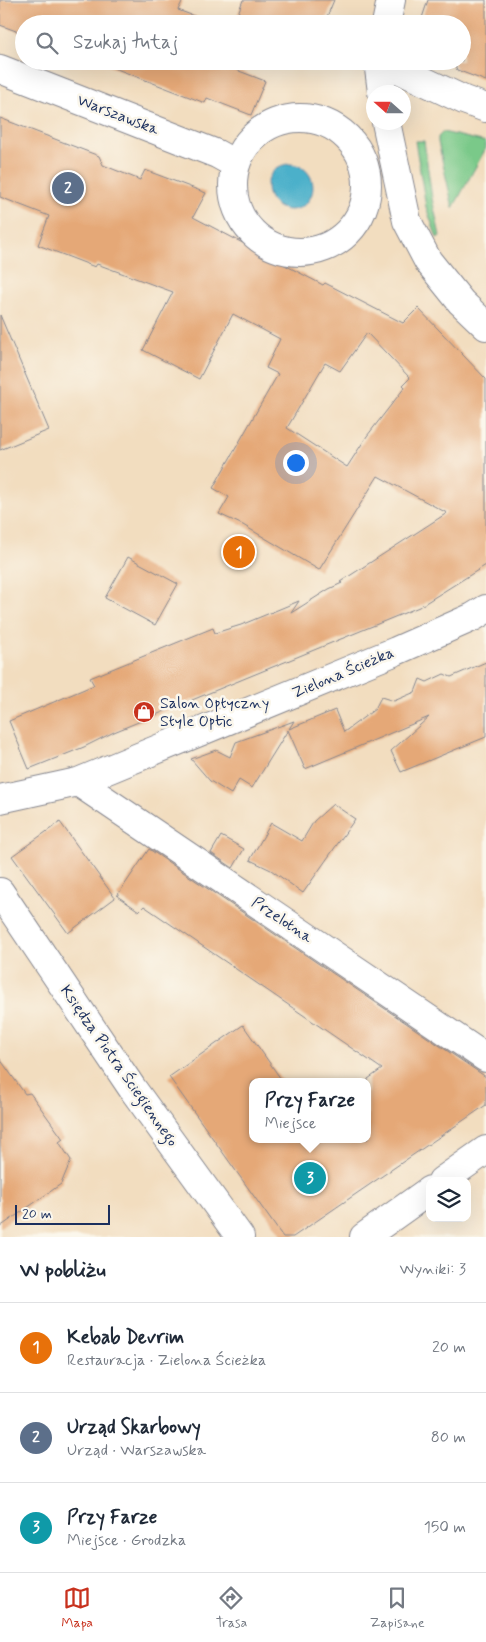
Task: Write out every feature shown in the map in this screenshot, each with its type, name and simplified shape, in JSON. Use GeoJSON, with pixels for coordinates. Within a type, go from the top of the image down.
{"type":"FeatureCollection","features":[{"type":"Feature","properties":{"kind":"street"},"geometry":{"type":"LineString","coordinates":[[388,15],[391,0]]}},
{"type":"Feature","properties":{"kind":"street","name":"Warszawska"},"geometry":{"type":"LineString","coordinates":[[0,69],[217,154],[235,164]]}},
{"type":"Feature","properties":{"kind":"street"},"geometry":{"type":"LineString","coordinates":[[380,70],[381,85]]}},
{"type":"Feature","properties":{"kind":"street"},"geometry":{"type":"LineString","coordinates":[[399,70],[486,108]]}},
{"type":"Feature","properties":{"kind":"street"},"geometry":{"type":"LineString","coordinates":[[300,117],[321,120],[338,129],[352,142],[363,159],[368,178],[366,199],[359,218],[347,234],[329,246],[308,252],[285,251],[264,243],[244,222],[236,208],[232,186],[235,164],[245,145],[260,130],[279,120],[300,117]]}},
{"type":"Feature","properties":{"kind":"street"},"geometry":{"type":"LineString","coordinates":[[388,130],[407,221],[428,261],[461,302],[486,326]]}},
{"type":"Feature","properties":{"kind":"street","name":"Zielona Ścieżka"},"geometry":{"type":"LineString","coordinates":[[0,799],[78,782],[396,651],[473,617],[486,609]]}},
{"type":"Feature","properties":{"kind":"street","name":"Przelotna"},"geometry":{"type":"LineString","coordinates":[[78,782],[486,1058]]}},
{"type":"Feature","properties":{"kind":"street","name":"Księdza Piotra Ściegiennego"},"geometry":{"type":"LineString","coordinates":[[0,892],[132,1088],[240,1237]]}},
{"type":"Feature","properties":{"kind":"street"},"geometry":{"type":"LineString","coordinates":[[448,1177],[486,1150]]}},
{"type":"Feature","properties":{"kind":"street"},"geometry":{"type":"LineString","coordinates":[[364,1237],[426,1193]]}},
{"type":"Feature","properties":{"kind":"green space"},"geometry":{"type":"Polygon","coordinates":[[[443,132],[486,142],[486,148],[453,208],[438,142],[438,137],[443,132]]]}},
{"type":"Feature","properties":{"kind":"green space"},"geometry":{"type":"Polygon","coordinates":[[[415,141],[424,141],[432,198],[440,236],[437,238],[426,207],[415,141]]]}},
{"type":"Feature","properties":{"kind":"water"},"geometry":{"type":"Polygon","coordinates":[[[295,164],[299,165],[309,174],[312,178],[312,196],[303,206],[295,210],[285,210],[277,206],[268,196],[267,182],[271,174],[281,165],[295,164]]]}},
{"type":"Feature","properties":{"kind":"building"},"geometry":{"type":"Polygon","coordinates":[[[0,0],[183,0],[178,10],[191,15],[15,15],[15,31],[0,25],[0,0]]]}},
{"type":"Feature","properties":{"kind":"building"},"geometry":{"type":"Polygon","coordinates":[[[243,0],[334,0],[328,15],[237,15],[243,0]]]}},
{"type":"Feature","properties":{"kind":"building"},"geometry":{"type":"Polygon","coordinates":[[[428,0],[486,0],[486,81],[457,70],[471,70],[471,15],[423,15],[428,0]]]}},
{"type":"Feature","properties":{"kind":"building"},"geometry":{"type":"Polygon","coordinates":[[[119,70],[237,70],[265,81],[251,115],[207,98],[205,103],[119,70]]]}},
{"type":"Feature","properties":{"kind":"building"},"geometry":{"type":"Polygon","coordinates":[[[0,118],[99,156],[103,165],[140,180],[145,170],[206,193],[193,217],[323,285],[325,283],[403,323],[418,308],[486,379],[486,565],[419,607],[114,732],[84,747],[29,769],[9,721],[94,685],[90,678],[213,628],[215,633],[241,625],[299,601],[291,613],[342,583],[340,582],[447,513],[378,476],[319,570],[243,525],[219,514],[229,497],[213,488],[278,374],[266,368],[280,339],[233,314],[199,379],[143,350],[173,292],[97,264],[95,267],[38,245],[49,216],[0,197],[0,118]],[[367,333],[340,371],[325,363],[287,428],[347,467],[367,436],[405,387],[403,385],[410,378],[367,333]]]}},
{"type":"Feature","properties":{"kind":"building"},"geometry":{"type":"Polygon","coordinates":[[[0,315],[49,430],[0,450],[0,315]]]}},
{"type":"Feature","properties":{"kind":"building"},"geometry":{"type":"Polygon","coordinates":[[[128,557],[178,584],[155,625],[105,598],[128,557]]]}},
{"type":"Feature","properties":{"kind":"building"},"geometry":{"type":"Polygon","coordinates":[[[486,662],[486,737],[401,772],[391,751],[429,717],[305,769],[288,730],[252,788],[239,780],[231,794],[210,781],[191,759],[216,750],[230,757],[236,742],[294,721],[289,729],[335,710],[344,732],[375,709],[381,697],[394,701],[415,692],[420,679],[427,682],[444,674],[451,677],[486,662]]]}},
{"type":"Feature","properties":{"kind":"building"},"geometry":{"type":"Polygon","coordinates":[[[333,804],[355,819],[303,893],[271,870],[250,860],[271,823],[302,841],[314,821],[333,804]]]}},
{"type":"Feature","properties":{"kind":"building"},"geometry":{"type":"Polygon","coordinates":[[[60,822],[115,898],[68,933],[12,856],[60,822]]]}},
{"type":"Feature","properties":{"kind":"building"},"geometry":{"type":"Polygon","coordinates":[[[221,836],[244,849],[233,868],[211,853],[221,836]]]}},
{"type":"Feature","properties":{"kind":"building"},"geometry":{"type":"Polygon","coordinates":[[[149,849],[486,1077],[486,1105],[293,1237],[283,1237],[169,1077],[243,1025],[280,1078],[249,1078],[249,1143],[371,1143],[371,1078],[369,1078],[382,1069],[144,906],[139,911],[117,896],[149,849]]]}},
{"type":"Feature","properties":{"kind":"building"},"geometry":{"type":"Polygon","coordinates":[[[0,1059],[25,1094],[30,1093],[63,1139],[59,1142],[71,1160],[61,1184],[0,1227],[0,1059]]]}},
{"type":"Feature","properties":{"kind":"place","name":"Urząd Skarbowy"},"geometry":{"type":"Point","coordinates":[68,188]}},
{"type":"Feature","properties":{"kind":"place","name":"Kebab Devrim"},"geometry":{"type":"Point","coordinates":[239,552]}},
{"type":"Feature","properties":{"kind":"place","name":"Salon Optyczny Style Optic"},"geometry":{"type":"Point","coordinates":[144,712]}},
{"type":"Feature","properties":{"kind":"place","name":"Przy Farze"},"geometry":{"type":"Point","coordinates":[310,1178]}}]}
